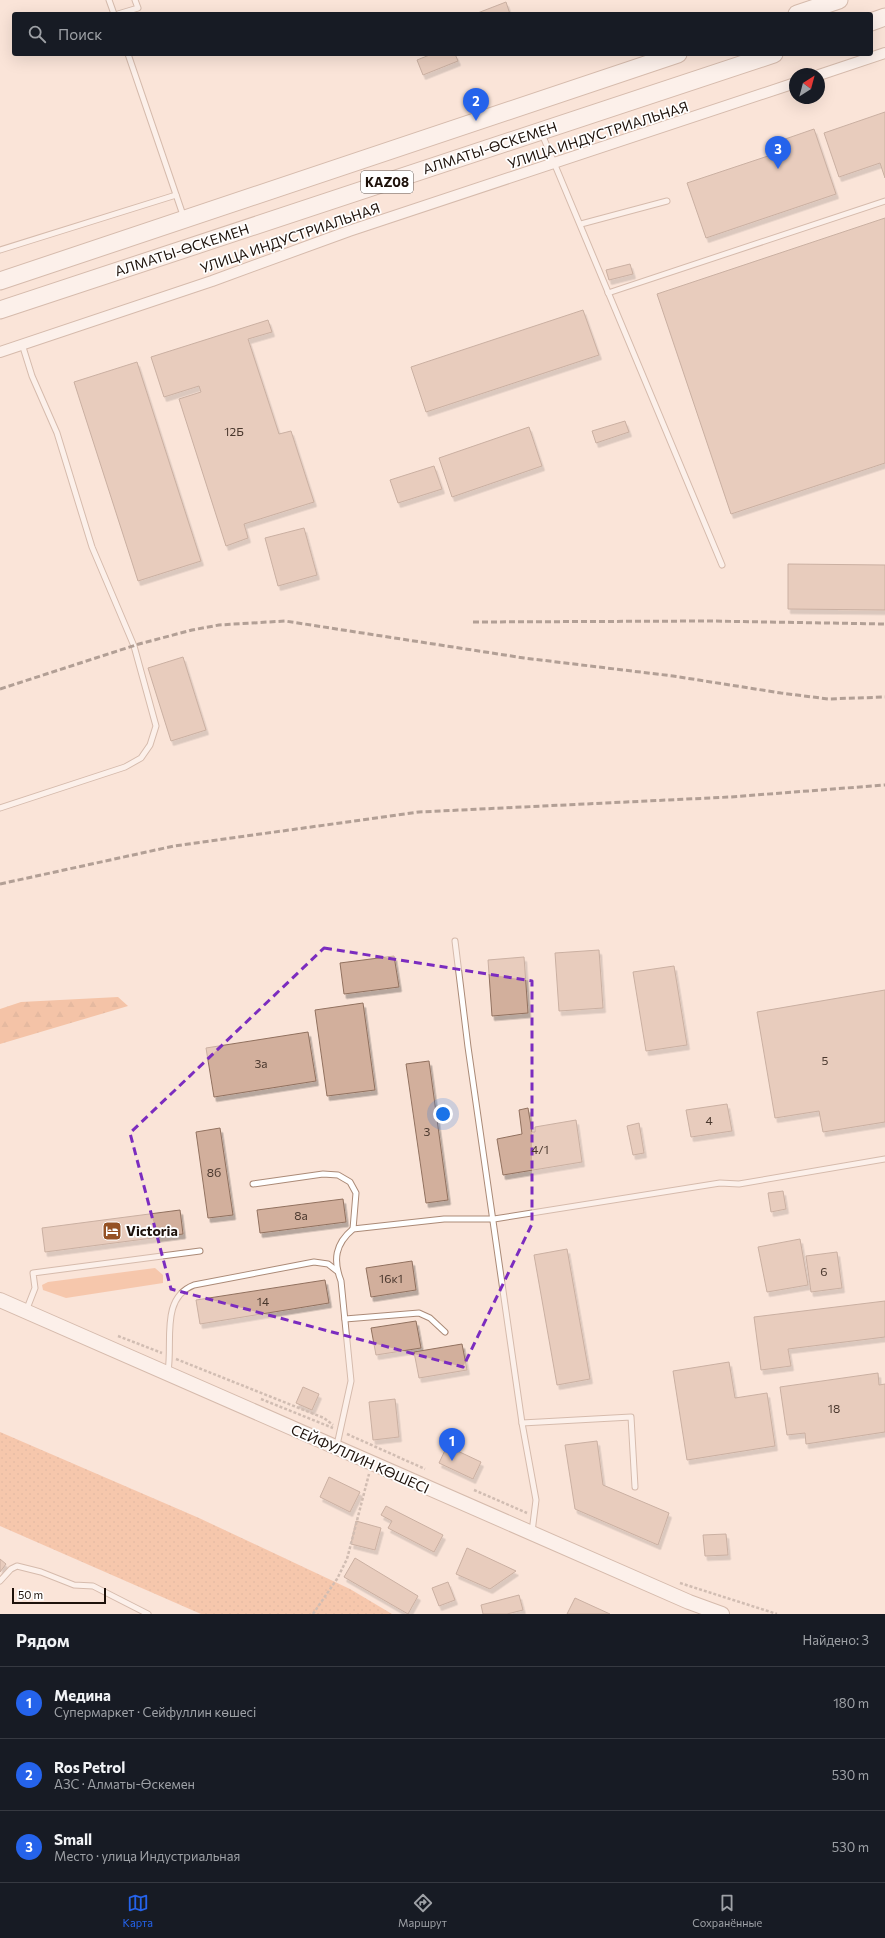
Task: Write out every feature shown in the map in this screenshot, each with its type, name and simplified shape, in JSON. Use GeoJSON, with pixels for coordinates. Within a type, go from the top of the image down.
{"type":"FeatureCollection","features":[{"type":"Feature","properties":{"kind":"highway"},"geometry":{"type":"LineString","coordinates":[[803,12],[839,0]]}},
{"type":"Feature","properties":{"kind":"highway"},"geometry":{"type":"LineString","coordinates":[[873,21],[885,17]]}},
{"type":"Feature","properties":{"kind":"highway","name":"АЛМАТЫ-ӨСКЕМЕН"},"geometry":{"type":"LineString","coordinates":[[0,281],[672,56]]}},
{"type":"Feature","properties":{"kind":"highway","name":"АЛМАТЫ-ӨСКЕМЕН"},"geometry":{"type":"LineString","coordinates":[[0,310],[768,56]]}},
{"type":"Feature","properties":{"kind":"main road","name":"СЕЙФУЛЛИН КӨШЕСІ"},"geometry":{"type":"LineString","coordinates":[[0,1300],[532,1534],[689,1602],[722,1614]]}},
{"type":"Feature","properties":{"kind":"street"},"geometry":{"type":"LineString","coordinates":[[825,73],[885,53]]}},
{"type":"Feature","properties":{"kind":"street","name":"УЛИЦА ИНДУСТРИАЛЬНАЯ"},"geometry":{"type":"LineString","coordinates":[[0,352],[212,280],[349,231],[789,86]]}},
{"type":"Feature","properties":{"kind":"lane"},"geometry":{"type":"LineString","coordinates":[[109,0],[113,12]]}},
{"type":"Feature","properties":{"kind":"lane"},"geometry":{"type":"LineString","coordinates":[[125,12],[138,8],[135,0]]}},
{"type":"Feature","properties":{"kind":"lane"},"geometry":{"type":"LineString","coordinates":[[129,56],[184,219]]}},
{"type":"Feature","properties":{"kind":"lane"},"geometry":{"type":"LineString","coordinates":[[541,131],[722,565]]}},
{"type":"Feature","properties":{"kind":"lane"},"geometry":{"type":"LineString","coordinates":[[0,250],[176,195]]}},
{"type":"Feature","properties":{"kind":"lane"},"geometry":{"type":"LineString","coordinates":[[581,224],[667,201]]}},
{"type":"Feature","properties":{"kind":"lane"},"geometry":{"type":"LineString","coordinates":[[608,293],[885,201]]}},
{"type":"Feature","properties":{"kind":"lane"},"geometry":{"type":"LineString","coordinates":[[0,808],[125,767],[141,758],[150,745],[156,726],[134,646],[92,547],[57,433],[32,376],[22,344]]}},
{"type":"Feature","properties":{"kind":"lane"},"geometry":{"type":"LineString","coordinates":[[455,941],[468,1047],[494,1219],[522,1423],[536,1500],[532,1534]]}},
{"type":"Feature","properties":{"kind":"lane"},"geometry":{"type":"LineString","coordinates":[[336,1448],[351,1381],[341,1281],[337,1271],[337,1248],[342,1238],[353,1229],[444,1219],[494,1219],[720,1183],[739,1184],[885,1159]]}},
{"type":"Feature","properties":{"kind":"lane"},"geometry":{"type":"LineString","coordinates":[[253,1184],[323,1174],[338,1175],[350,1182],[356,1193],[353,1229]]}},
{"type":"Feature","properties":{"kind":"lane"},"geometry":{"type":"LineString","coordinates":[[26,1312],[35,1288],[33,1273],[200,1251]]}},
{"type":"Feature","properties":{"kind":"lane"},"geometry":{"type":"LineString","coordinates":[[168,1374],[170,1356],[170,1316],[173,1305],[184,1289],[194,1285],[314,1262],[328,1264],[337,1271]]}},
{"type":"Feature","properties":{"kind":"lane"},"geometry":{"type":"LineString","coordinates":[[345,1320],[419,1313],[430,1318],[445,1332]]}},
{"type":"Feature","properties":{"kind":"lane"},"geometry":{"type":"LineString","coordinates":[[522,1423],[631,1417],[635,1488]]}},
{"type":"Feature","properties":{"kind":"lane"},"geometry":{"type":"LineString","coordinates":[[0,1581],[11,1569],[17,1566],[41,1572],[74,1585],[93,1586],[148,1614]]}},
{"type":"Feature","properties":{"kind":"path"},"geometry":{"type":"LineString","coordinates":[[110,1333],[324,1418],[340,1431],[425,1469]]}},
{"type":"Feature","properties":{"kind":"path"},"geometry":{"type":"LineString","coordinates":[[313,1614],[341,1572],[347,1559],[372,1464]]}},
{"type":"Feature","properties":{"kind":"path"},"geometry":{"type":"LineString","coordinates":[[474,1490],[535,1516]]}},
{"type":"Feature","properties":{"kind":"path"},"geometry":{"type":"LineString","coordinates":[[677,1582],[777,1614]]}},
{"type":"Feature","properties":{"kind":"highlighted area"},"geometry":{"type":"Polygon","coordinates":[[[324,948],[532,981],[532,1224],[463,1367],[171,1289],[130,1133],[324,948]]]}},
{"type":"Feature","properties":{"kind":"shaded area"},"geometry":{"type":"Polygon","coordinates":[[[155,1268],[163,1275],[163,1283],[66,1298],[43,1290],[42,1285],[48,1282],[155,1268]]]}},
{"type":"Feature","properties":{"kind":"shaded area"},"geometry":{"type":"Polygon","coordinates":[[[0,1432],[199,1518],[350,1589],[392,1614],[201,1614],[0,1526],[0,1432]]]}},
{"type":"Feature","properties":{"kind":"green space"},"geometry":{"type":"Polygon","coordinates":[[[118,997],[128,1006],[0,1044],[0,1009],[21,1002],[118,997]]]}},
{"type":"Feature","properties":{"kind":"building"},"geometry":{"type":"Polygon","coordinates":[[[506,2],[509,12],[480,12],[506,2]]]}},
{"type":"Feature","properties":{"kind":"building"},"geometry":{"type":"Polygon","coordinates":[[[427,56],[456,56],[458,61],[423,75],[417,60],[427,56]]]}},
{"type":"Feature","properties":{"kind":"building"},"geometry":{"type":"Polygon","coordinates":[[[885,112],[885,178],[880,163],[839,177],[824,133],[885,112]]]}},
{"type":"Feature","properties":{"kind":"building"},"geometry":{"type":"Polygon","coordinates":[[[814,129],[836,194],[706,238],[687,183],[771,155],[768,145],[814,129]]]}},
{"type":"Feature","properties":{"kind":"building"},"geometry":{"type":"Polygon","coordinates":[[[885,218],[885,463],[731,514],[657,294],[885,218]]]}},
{"type":"Feature","properties":{"kind":"building"},"geometry":{"type":"Polygon","coordinates":[[[630,264],[633,274],[609,280],[606,270],[630,264]]]}},
{"type":"Feature","properties":{"kind":"building"},"geometry":{"type":"Polygon","coordinates":[[[583,310],[599,355],[426,412],[411,367],[583,310]]]}},
{"type":"Feature","properties":{"kind":"building"},"geometry":{"type":"Polygon","coordinates":[[[268,320],[272,332],[248,339],[279,434],[291,431],[314,502],[244,524],[248,538],[226,546],[179,399],[201,392],[199,386],[164,397],[151,357],[268,320]]]}},
{"type":"Feature","properties":{"kind":"building"},"geometry":{"type":"Polygon","coordinates":[[[137,362],[201,561],[138,581],[74,382],[137,362]]]}},
{"type":"Feature","properties":{"kind":"building"},"geometry":{"type":"Polygon","coordinates":[[[625,421],[629,432],[596,443],[592,431],[625,421]]]}},
{"type":"Feature","properties":{"kind":"building"},"geometry":{"type":"Polygon","coordinates":[[[529,427],[542,466],[452,497],[439,458],[529,427]]]}},
{"type":"Feature","properties":{"kind":"building"},"geometry":{"type":"Polygon","coordinates":[[[434,466],[442,489],[398,503],[390,480],[434,466]]]}},
{"type":"Feature","properties":{"kind":"building"},"geometry":{"type":"Polygon","coordinates":[[[304,528],[317,575],[278,586],[265,538],[304,528]]]}},
{"type":"Feature","properties":{"kind":"building"},"geometry":{"type":"Polygon","coordinates":[[[788,564],[885,565],[885,610],[788,609],[788,564]]]}},
{"type":"Feature","properties":{"kind":"building"},"geometry":{"type":"Polygon","coordinates":[[[183,657],[206,730],[171,741],[148,668],[183,657]]]}},
{"type":"Feature","properties":{"kind":"building"},"geometry":{"type":"Polygon","coordinates":[[[599,950],[603,1008],[559,1011],[555,953],[599,950]]]}},
{"type":"Feature","properties":{"kind":"building"},"geometry":{"type":"Polygon","coordinates":[[[394,956],[399,987],[344,994],[340,963],[394,956]]]}},
{"type":"Feature","properties":{"kind":"building"},"geometry":{"type":"Polygon","coordinates":[[[524,957],[528,1013],[492,1016],[488,960],[524,957]]]}},
{"type":"Feature","properties":{"kind":"building"},"geometry":{"type":"Polygon","coordinates":[[[674,966],[687,1045],[646,1051],[633,972],[674,966]]]}},
{"type":"Feature","properties":{"kind":"building"},"geometry":{"type":"Polygon","coordinates":[[[885,990],[885,1122],[823,1132],[819,1111],[775,1118],[757,1012],[885,990]]]}},
{"type":"Feature","properties":{"kind":"building"},"geometry":{"type":"Polygon","coordinates":[[[363,1003],[375,1090],[327,1096],[315,1010],[363,1003]]]}},
{"type":"Feature","properties":{"kind":"building"},"geometry":{"type":"Polygon","coordinates":[[[308,1032],[316,1081],[214,1097],[206,1048],[308,1032]]]}},
{"type":"Feature","properties":{"kind":"building"},"geometry":{"type":"Polygon","coordinates":[[[429,1061],[448,1200],[426,1203],[406,1064],[429,1061]]]}},
{"type":"Feature","properties":{"kind":"building"},"geometry":{"type":"Polygon","coordinates":[[[727,1104],[732,1131],[691,1137],[686,1110],[727,1104]]]}},
{"type":"Feature","properties":{"kind":"building"},"geometry":{"type":"Polygon","coordinates":[[[528,1108],[532,1132],[535,1132],[535,1127],[576,1120],[582,1162],[503,1175],[497,1139],[522,1134],[519,1110],[528,1108]]]}},
{"type":"Feature","properties":{"kind":"building"},"geometry":{"type":"Polygon","coordinates":[[[639,1123],[644,1153],[633,1155],[627,1126],[639,1123]]]}},
{"type":"Feature","properties":{"kind":"building"},"geometry":{"type":"Polygon","coordinates":[[[220,1128],[233,1215],[208,1218],[196,1132],[220,1128]]]}},
{"type":"Feature","properties":{"kind":"building"},"geometry":{"type":"Polygon","coordinates":[[[783,1191],[786,1209],[771,1212],[768,1193],[783,1191]]]}},
{"type":"Feature","properties":{"kind":"building"},"geometry":{"type":"Polygon","coordinates":[[[343,1199],[346,1222],[260,1233],[257,1210],[343,1199]]]}},
{"type":"Feature","properties":{"kind":"building","name":"Victoria"},"geometry":{"type":"Polygon","coordinates":[[[180,1210],[183,1234],[45,1252],[42,1228],[180,1210]]]}},
{"type":"Feature","properties":{"kind":"building"},"geometry":{"type":"Polygon","coordinates":[[[800,1239],[808,1285],[767,1292],[758,1247],[800,1239]]]}},
{"type":"Feature","properties":{"kind":"building"},"geometry":{"type":"Polygon","coordinates":[[[567,1249],[590,1379],[557,1385],[534,1255],[567,1249]]]}},
{"type":"Feature","properties":{"kind":"building"},"geometry":{"type":"Polygon","coordinates":[[[837,1252],[842,1288],[811,1292],[806,1256],[837,1252]]]}},
{"type":"Feature","properties":{"kind":"building"},"geometry":{"type":"Polygon","coordinates":[[[412,1261],[416,1290],[371,1297],[366,1268],[412,1261]]]}},
{"type":"Feature","properties":{"kind":"building"},"geometry":{"type":"Polygon","coordinates":[[[325,1280],[329,1303],[200,1324],[196,1300],[325,1280]]]}},
{"type":"Feature","properties":{"kind":"building"},"geometry":{"type":"Polygon","coordinates":[[[885,1301],[885,1337],[788,1349],[791,1366],[761,1370],[754,1317],[885,1301]]]}},
{"type":"Feature","properties":{"kind":"building"},"geometry":{"type":"Polygon","coordinates":[[[416,1321],[421,1348],[376,1355],[371,1328],[416,1321]]]}},
{"type":"Feature","properties":{"kind":"building"},"geometry":{"type":"Polygon","coordinates":[[[462,1344],[467,1370],[419,1378],[414,1352],[462,1344]]]}},
{"type":"Feature","properties":{"kind":"building"},"geometry":{"type":"Polygon","coordinates":[[[729,1362],[735,1398],[767,1393],[775,1446],[687,1460],[673,1371],[729,1362]]]}},
{"type":"Feature","properties":{"kind":"building"},"geometry":{"type":"Polygon","coordinates":[[[878,1373],[879,1385],[885,1384],[885,1432],[806,1444],[805,1433],[787,1435],[780,1387],[878,1373]]]}},
{"type":"Feature","properties":{"kind":"building"},"geometry":{"type":"Polygon","coordinates":[[[303,1387],[319,1394],[312,1410],[296,1403],[303,1387]]]}},
{"type":"Feature","properties":{"kind":"building"},"geometry":{"type":"Polygon","coordinates":[[[395,1399],[399,1437],[373,1440],[369,1402],[395,1399]]]}},
{"type":"Feature","properties":{"kind":"building"},"geometry":{"type":"Polygon","coordinates":[[[597,1441],[603,1485],[669,1513],[658,1545],[575,1509],[565,1445],[597,1441]]]}},
{"type":"Feature","properties":{"kind":"building"},"geometry":{"type":"Polygon","coordinates":[[[447,1446],[481,1462],[473,1479],[439,1463],[447,1446]]]}},
{"type":"Feature","properties":{"kind":"building"},"geometry":{"type":"Polygon","coordinates":[[[329,1477],[360,1492],[350,1512],[320,1497],[329,1477]]]}},
{"type":"Feature","properties":{"kind":"building"},"geometry":{"type":"Polygon","coordinates":[[[386,1506],[443,1535],[434,1552],[388,1528],[392,1521],[381,1515],[386,1506]]]}},
{"type":"Feature","properties":{"kind":"building"},"geometry":{"type":"Polygon","coordinates":[[[356,1521],[381,1528],[375,1550],[351,1544],[356,1521]]]}},
{"type":"Feature","properties":{"kind":"building"},"geometry":{"type":"Polygon","coordinates":[[[726,1534],[728,1555],[705,1556],[703,1535],[726,1534]]]}},
{"type":"Feature","properties":{"kind":"building"},"geometry":{"type":"Polygon","coordinates":[[[467,1548],[516,1571],[490,1589],[456,1574],[467,1548]]]}},
{"type":"Feature","properties":{"kind":"building"},"geometry":{"type":"Polygon","coordinates":[[[355,1558],[418,1596],[408,1614],[344,1577],[355,1558]]]}},
{"type":"Feature","properties":{"kind":"building"},"geometry":{"type":"Polygon","coordinates":[[[0,1559],[6,1564],[0,1572],[0,1559]]]}},
{"type":"Feature","properties":{"kind":"building"},"geometry":{"type":"Polygon","coordinates":[[[448,1582],[455,1600],[439,1606],[432,1588],[448,1582]]]}},
{"type":"Feature","properties":{"kind":"building"},"geometry":{"type":"Polygon","coordinates":[[[519,1595],[523,1610],[507,1614],[483,1614],[481,1605],[519,1595]]]}},
{"type":"Feature","properties":{"kind":"building"},"geometry":{"type":"Polygon","coordinates":[[[575,1598],[610,1614],[567,1614],[575,1598]]]}},
{"type":"Feature","properties":{"kind":"railway"},"geometry":{"type":"LineString","coordinates":[[0,689],[139,644],[192,630],[219,625],[285,621],[524,658],[673,676],[828,699],[885,697]]}},
{"type":"Feature","properties":{"kind":"railway"},"geometry":{"type":"LineString","coordinates":[[473,622],[709,621],[885,624]]}},
{"type":"Feature","properties":{"kind":"railway"},"geometry":{"type":"LineString","coordinates":[[0,884],[174,846],[419,812],[730,797],[885,785]]}},
{"type":"Feature","properties":{"kind":"place","name":"Ros Petrol"},"geometry":{"type":"Point","coordinates":[476,121]}},
{"type":"Feature","properties":{"kind":"place","name":"Small"},"geometry":{"type":"Point","coordinates":[778,169]}},
{"type":"Feature","properties":{"kind":"place","name":"Victoria"},"geometry":{"type":"Point","coordinates":[112,1231]}},
{"type":"Feature","properties":{"kind":"place","name":"Медина"},"geometry":{"type":"Point","coordinates":[452,1461]}}]}
